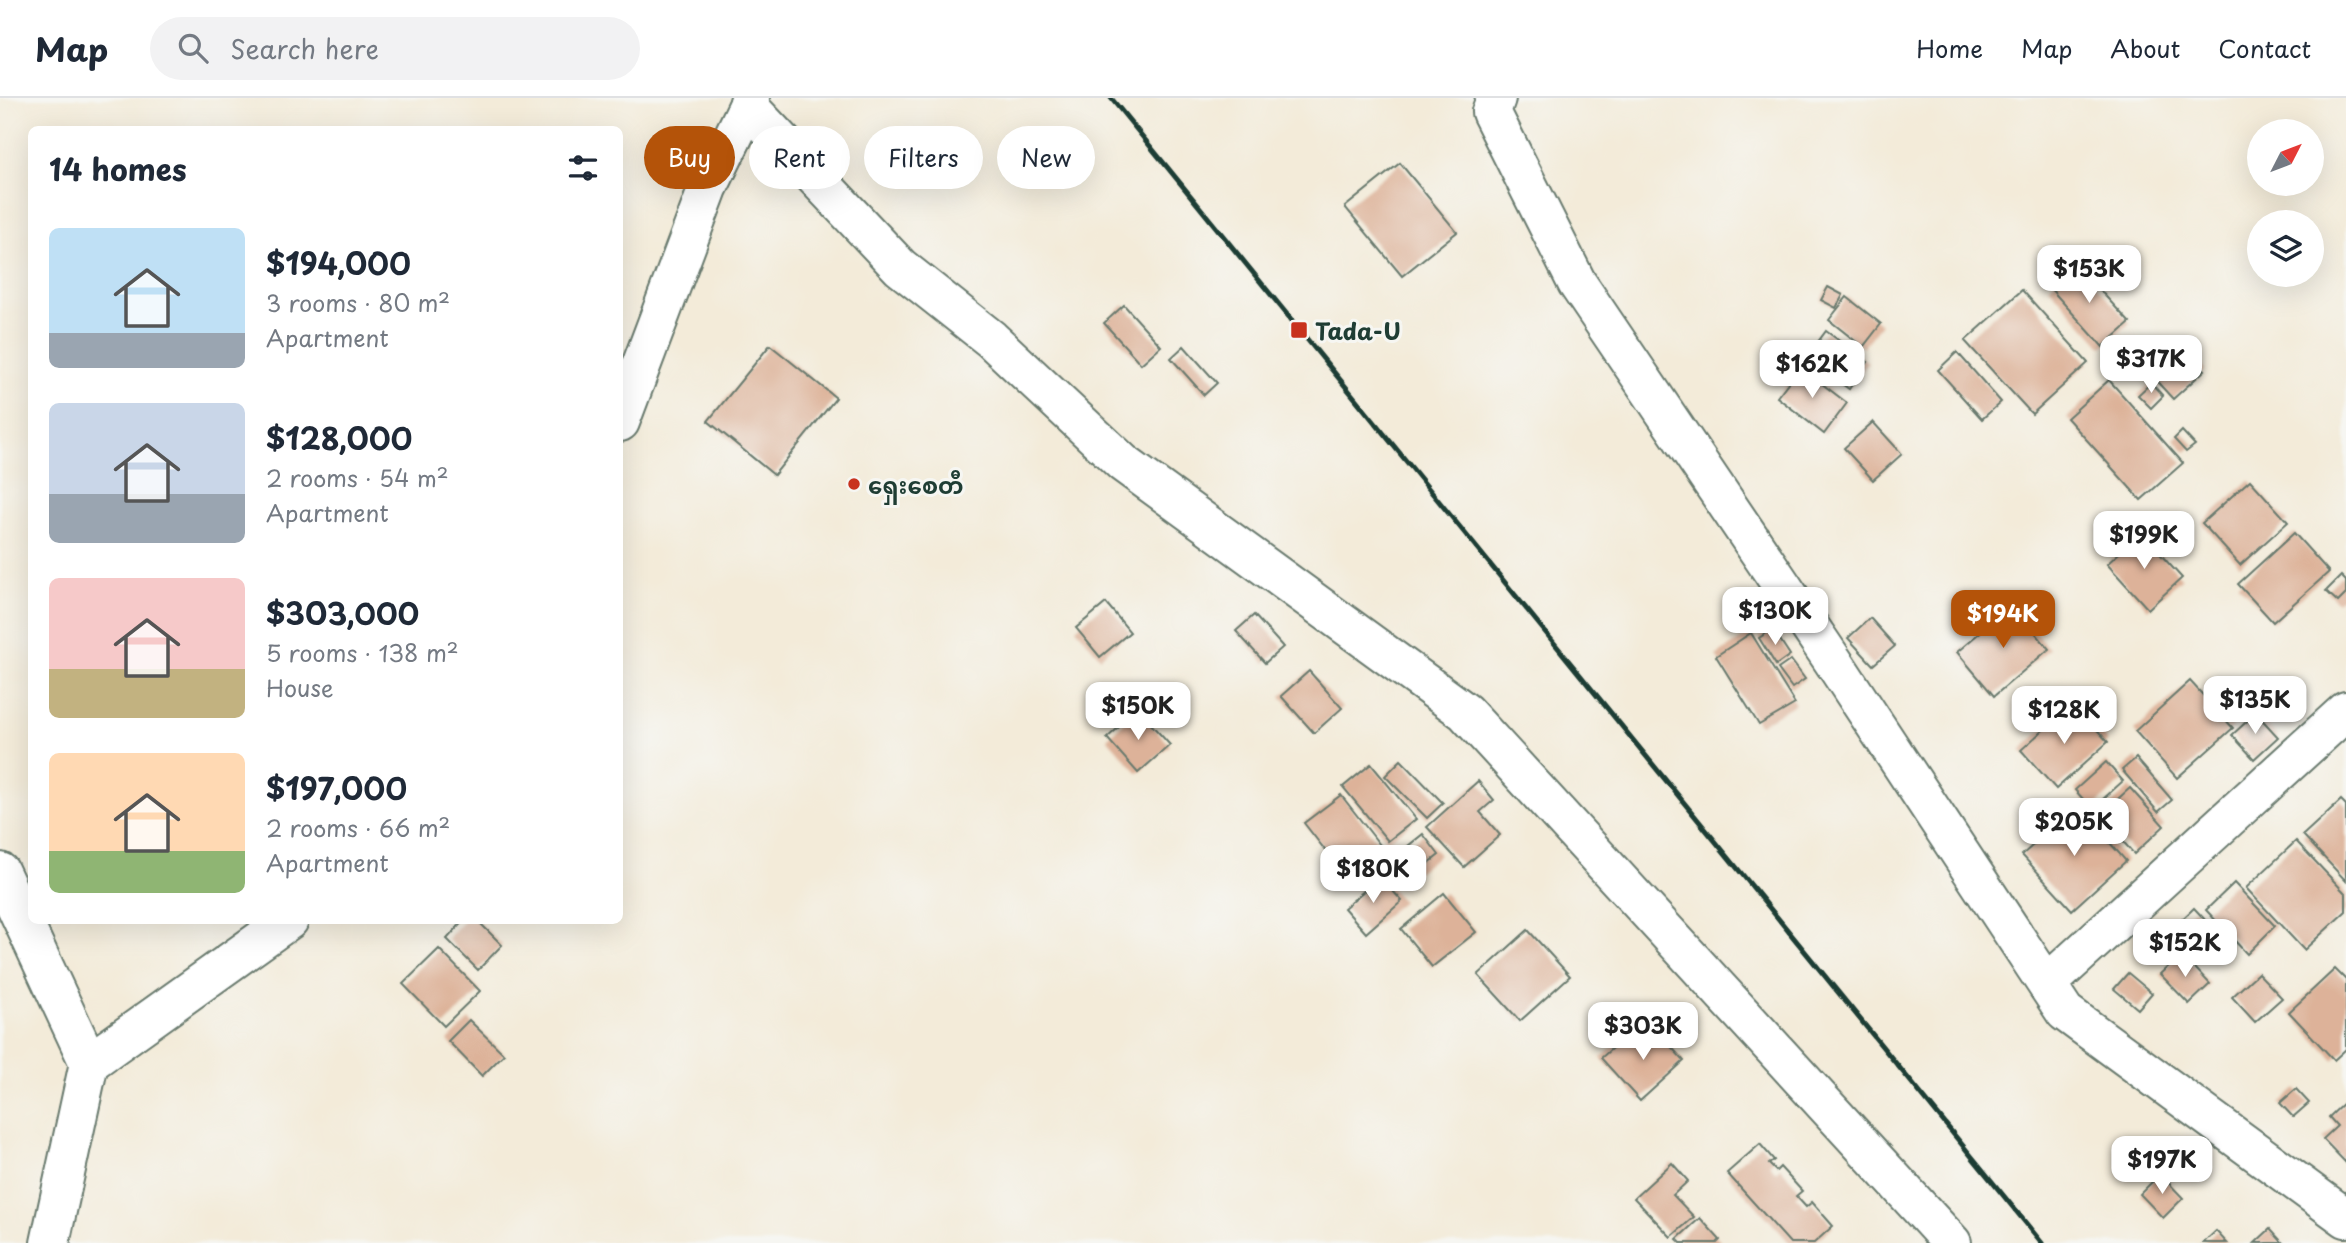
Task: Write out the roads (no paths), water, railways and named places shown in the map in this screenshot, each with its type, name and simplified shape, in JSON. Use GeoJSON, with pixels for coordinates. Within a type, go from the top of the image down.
{"type":"FeatureCollection","features":[{"type":"Feature","properties":{"kind":"street"},"geometry":{"type":"LineString","coordinates":[[1496,98],[1491,112],[1577,283],[2065,1012],[2346,1218]]}},
{"type":"Feature","properties":{"kind":"street"},"geometry":{"type":"LineString","coordinates":[[623,414],[708,188],[749,102],[900,267],[991,338],[1123,463],[1465,712],[1952,1243]]}},
{"type":"Feature","properties":{"kind":"street"},"geometry":{"type":"LineString","coordinates":[[2047,984],[2346,711]]}},
{"type":"Feature","properties":{"kind":"street"},"geometry":{"type":"LineString","coordinates":[[0,872],[89,1063],[50,1243]]}},
{"type":"Feature","properties":{"kind":"street"},"geometry":{"type":"LineString","coordinates":[[89,1063],[283,924]]}},
{"type":"Feature","properties":{"kind":"railway"},"geometry":{"type":"LineString","coordinates":[[1111,98],[2042,1243]]}},
{"type":"Feature","properties":{"kind":"place","name":"Tada-U"},"geometry":{"type":"Point","coordinates":[1299,330]}},
{"type":"Feature","properties":{"kind":"place","name":"ရှေးစေတီ"},"geometry":{"type":"Point","coordinates":[854,484]}}]}
